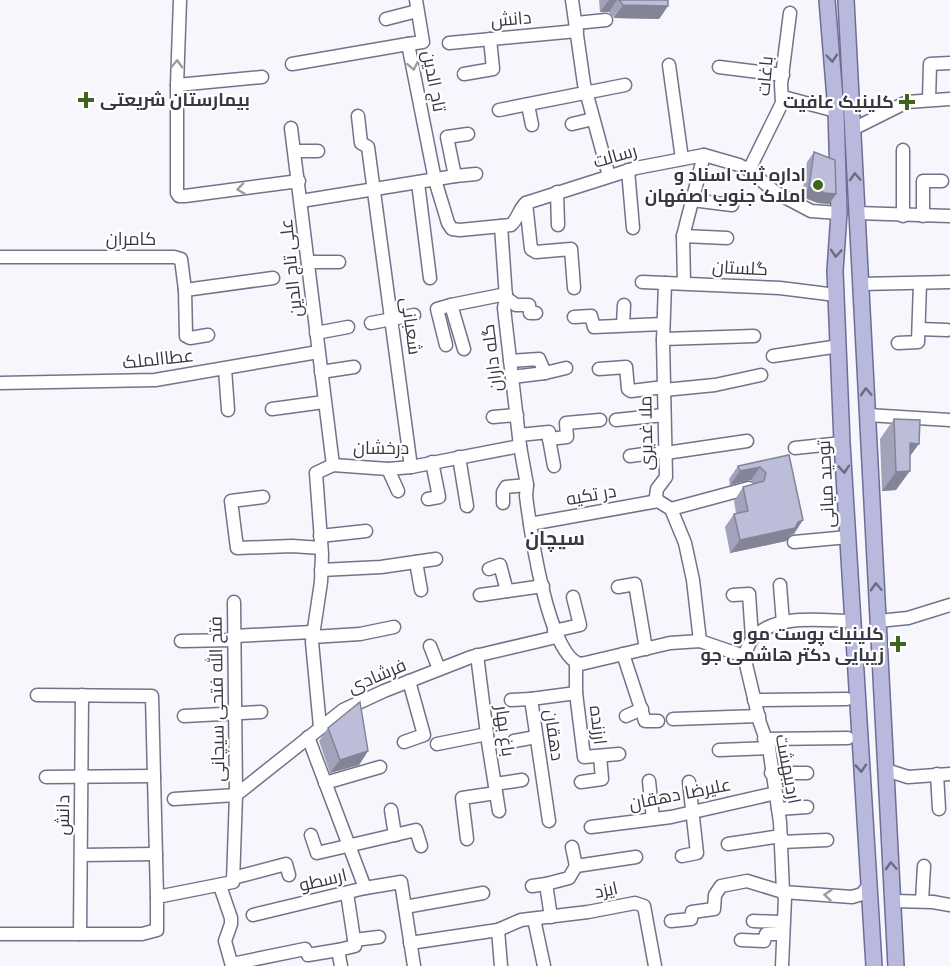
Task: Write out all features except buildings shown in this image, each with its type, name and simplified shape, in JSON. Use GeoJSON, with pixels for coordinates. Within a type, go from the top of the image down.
{"type":"FeatureCollection","features":[{"type":"Feature","properties":{"kind":"main road","name":"توحید میانی"},"geometry":{"type":"LineString","coordinates":[[827,0],[836,111],[839,213],[835,271],[842,443],[874,966]]}},
{"type":"Feature","properties":{"kind":"main road"},"geometry":{"type":"LineString","coordinates":[[846,0],[896,966]]}},
{"type":"Feature","properties":{"kind":"main road"},"geometry":{"type":"LineString","coordinates":[[836,149],[853,147]]}},
{"type":"Feature","properties":{"kind":"street"},"geometry":{"type":"LineString","coordinates":[[180,0],[177,193],[179,196],[185,196],[299,182]]}},
{"type":"Feature","properties":{"kind":"street"},"geometry":{"type":"LineString","coordinates":[[572,0],[586,93],[609,176]]}},
{"type":"Feature","properties":{"kind":"street"},"geometry":{"type":"LineString","coordinates":[[387,19],[416,6]]}},
{"type":"Feature","properties":{"kind":"street","name":"تاج الدین"},"geometry":{"type":"LineString","coordinates":[[416,6],[423,42],[408,44],[435,180]]}},
{"type":"Feature","properties":{"kind":"street","name":"باغات"},"geometry":{"type":"LineString","coordinates":[[749,170],[782,103],[790,13]]}},
{"type":"Feature","properties":{"kind":"street","name":"دانش"},"geometry":{"type":"LineString","coordinates":[[449,43],[576,27],[606,20]]}},
{"type":"Feature","properties":{"kind":"street"},"geometry":{"type":"LineString","coordinates":[[464,74],[493,69],[490,39]]}},
{"type":"Feature","properties":{"kind":"street"},"geometry":{"type":"LineString","coordinates":[[292,64],[408,44]]}},
{"type":"Feature","properties":{"kind":"street"},"geometry":{"type":"LineString","coordinates":[[929,100],[930,64],[950,63]]}},
{"type":"Feature","properties":{"kind":"street"},"geometry":{"type":"LineString","coordinates":[[669,65],[682,159]]}},
{"type":"Feature","properties":{"kind":"street"},"geometry":{"type":"LineString","coordinates":[[719,67],[783,75]]}},
{"type":"Feature","properties":{"kind":"street"},"geometry":{"type":"LineString","coordinates":[[177,85],[262,76]]}},
{"type":"Feature","properties":{"kind":"street"},"geometry":{"type":"LineString","coordinates":[[499,110],[625,85]]}},
{"type":"Feature","properties":{"kind":"street"},"geometry":{"type":"LineString","coordinates":[[783,97],[836,111]]}},
{"type":"Feature","properties":{"kind":"street"},"geometry":{"type":"LineString","coordinates":[[852,129],[907,102],[950,99]]}},
{"type":"Feature","properties":{"kind":"street"},"geometry":{"type":"LineString","coordinates":[[528,105],[531,125]]}},
{"type":"Feature","properties":{"kind":"street","name":"شعبانی"},"geometry":{"type":"LineString","coordinates":[[358,116],[361,143],[368,147],[411,467]]}},
{"type":"Feature","properties":{"kind":"street"},"geometry":{"type":"LineString","coordinates":[[572,124],[593,118]]}},
{"type":"Feature","properties":{"kind":"street"},"geometry":{"type":"LineString","coordinates":[[291,128],[296,151],[301,201]]}},
{"type":"Feature","properties":{"kind":"street"},"geometry":{"type":"LineString","coordinates":[[455,176],[447,137],[468,134]]}},
{"type":"Feature","properties":{"kind":"street"},"geometry":{"type":"LineString","coordinates":[[903,150],[903,216]]}},
{"type":"Feature","properties":{"kind":"street"},"geometry":{"type":"LineString","coordinates":[[296,151],[318,151]]}},
{"type":"Feature","properties":{"kind":"street"},"geometry":{"type":"LineString","coordinates":[[684,283],[683,236],[704,155]]}},
{"type":"Feature","properties":{"kind":"street","name":"رسالت"},"geometry":{"type":"LineString","coordinates":[[526,203],[628,170],[704,155],[749,170],[776,192],[811,211],[839,213]]}},
{"type":"Feature","properties":{"kind":"street"},"geometry":{"type":"LineString","coordinates":[[628,170],[633,228]]}},
{"type":"Feature","properties":{"kind":"street","name":"علی تاج الدین"},"geometry":{"type":"LineString","coordinates":[[333,465],[301,201],[476,174]]}},
{"type":"Feature","properties":{"kind":"street"},"geometry":{"type":"LineString","coordinates":[[435,180],[448,223],[452,229],[511,225],[526,203]]}},
{"type":"Feature","properties":{"kind":"street"},"geometry":{"type":"LineString","coordinates":[[923,216],[923,182],[942,181]]}},
{"type":"Feature","properties":{"kind":"street"},"geometry":{"type":"LineString","coordinates":[[418,183],[430,278]]}},
{"type":"Feature","properties":{"kind":"street"},"geometry":{"type":"LineString","coordinates":[[557,192],[558,225]]}},
{"type":"Feature","properties":{"kind":"street"},"geometry":{"type":"LineString","coordinates":[[692,200],[732,205]]}},
{"type":"Feature","properties":{"kind":"street"},"geometry":{"type":"LineString","coordinates":[[526,203],[531,249],[536,252],[571,249],[574,288]]}},
{"type":"Feature","properties":{"kind":"street"},"geometry":{"type":"LineString","coordinates":[[857,213],[950,216]]}},
{"type":"Feature","properties":{"kind":"street","name":"گله داران"},"geometry":{"type":"LineString","coordinates":[[501,226],[506,296],[504,308],[510,362],[527,485],[526,496],[530,524],[543,586]]}},
{"type":"Feature","properties":{"kind":"street"},"geometry":{"type":"LineString","coordinates":[[683,236],[727,238]]}},
{"type":"Feature","properties":{"kind":"street","name":"کامران"},"geometry":{"type":"LineString","coordinates":[[0,257],[174,257],[181,259],[185,290],[186,336],[208,335]]}},
{"type":"Feature","properties":{"kind":"street"},"geometry":{"type":"LineString","coordinates":[[308,262],[339,262]]}},
{"type":"Feature","properties":{"kind":"street"},"geometry":{"type":"LineString","coordinates":[[185,290],[273,278]]}},
{"type":"Feature","properties":{"kind":"street","name":"گلستان"},"geometry":{"type":"LineString","coordinates":[[642,282],[780,288],[836,295]]}},
{"type":"Feature","properties":{"kind":"street"},"geometry":{"type":"LineString","coordinates":[[861,284],[950,282]]}},
{"type":"Feature","properties":{"kind":"street","name":"ملا غدیری"},"geometry":{"type":"LineString","coordinates":[[658,501],[657,489],[666,477],[663,339],[665,283]]}},
{"type":"Feature","properties":{"kind":"street"},"geometry":{"type":"LineString","coordinates":[[898,343],[918,342],[920,283]]}},
{"type":"Feature","properties":{"kind":"street"},"geometry":{"type":"LineString","coordinates":[[446,345],[437,309],[506,296],[516,305],[529,305],[530,313],[536,313]]}},
{"type":"Feature","properties":{"kind":"street"},"geometry":{"type":"LineString","coordinates":[[451,305],[464,349]]}},
{"type":"Feature","properties":{"kind":"street"},"geometry":{"type":"LineString","coordinates":[[623,325],[624,305]]}},
{"type":"Feature","properties":{"kind":"street"},"geometry":{"type":"LineString","coordinates":[[371,323],[414,315]]}},
{"type":"Feature","properties":{"kind":"street"},"geometry":{"type":"LineString","coordinates":[[574,317],[591,316],[594,327],[663,324]]}},
{"type":"Feature","properties":{"kind":"street"},"geometry":{"type":"LineString","coordinates":[[316,333],[348,327]]}},
{"type":"Feature","properties":{"kind":"street"},"geometry":{"type":"LineString","coordinates":[[919,329],[947,330]]}},
{"type":"Feature","properties":{"kind":"street"},"geometry":{"type":"LineString","coordinates":[[663,339],[754,336]]}},
{"type":"Feature","properties":{"kind":"street"},"geometry":{"type":"LineString","coordinates":[[773,356],[839,346]]}},
{"type":"Feature","properties":{"kind":"street","name":"عطاالملک"},"geometry":{"type":"LineString","coordinates":[[0,383],[155,380],[318,352]]}},
{"type":"Feature","properties":{"kind":"street"},"geometry":{"type":"LineString","coordinates":[[510,362],[538,359],[544,374]]}},
{"type":"Feature","properties":{"kind":"street"},"geometry":{"type":"LineString","coordinates":[[321,372],[354,367]]}},
{"type":"Feature","properties":{"kind":"street"},"geometry":{"type":"LineString","coordinates":[[599,369],[626,367],[628,389],[631,391],[715,386],[761,375]]}},
{"type":"Feature","properties":{"kind":"street"},"geometry":{"type":"LineString","coordinates":[[512,377],[544,374],[566,368]]}},
{"type":"Feature","properties":{"kind":"street"},"geometry":{"type":"LineString","coordinates":[[225,369],[228,410]]}},
{"type":"Feature","properties":{"kind":"street"},"geometry":{"type":"LineString","coordinates":[[272,409],[324,402]]}},
{"type":"Feature","properties":{"kind":"street"},"geometry":{"type":"LineString","coordinates":[[493,417],[517,415]]}},
{"type":"Feature","properties":{"kind":"street"},"geometry":{"type":"LineString","coordinates":[[616,420],[664,415]]}},
{"type":"Feature","properties":{"kind":"street"},"geometry":{"type":"LineString","coordinates":[[867,415],[950,420]]}},
{"type":"Feature","properties":{"kind":"street"},"geometry":{"type":"LineString","coordinates":[[554,466],[549,439],[567,437],[566,423],[600,420]]}},
{"type":"Feature","properties":{"kind":"street","name":"درخشان"},"geometry":{"type":"LineString","coordinates":[[321,727],[312,635],[321,582],[316,473],[333,465],[388,469],[411,467],[459,457],[549,432],[549,439]]}},
{"type":"Feature","properties":{"kind":"street"},"geometry":{"type":"LineString","coordinates":[[630,456],[747,441]]}},
{"type":"Feature","properties":{"kind":"street"},"geometry":{"type":"LineString","coordinates":[[795,448],[842,443]]}},
{"type":"Feature","properties":{"kind":"street"},"geometry":{"type":"LineString","coordinates":[[459,457],[467,506]]}},
{"type":"Feature","properties":{"kind":"street"},"geometry":{"type":"LineString","coordinates":[[428,499],[439,497],[432,462]]}},
{"type":"Feature","properties":{"kind":"street"},"geometry":{"type":"LineString","coordinates":[[388,469],[398,491]]}},
{"type":"Feature","properties":{"kind":"street"},"geometry":{"type":"LineString","coordinates":[[503,503],[502,494],[506,488],[527,485]]}},
{"type":"Feature","properties":{"kind":"street"},"geometry":{"type":"LineString","coordinates":[[670,509],[748,488]]}},
{"type":"Feature","properties":{"kind":"street"},"geometry":{"type":"LineString","coordinates":[[263,497],[231,501],[232,552],[320,542],[366,531]]}},
{"type":"Feature","properties":{"kind":"street"},"geometry":{"type":"LineString","coordinates":[[658,501],[670,509],[685,543],[693,580],[700,641]]}},
{"type":"Feature","properties":{"kind":"street","name":"در تکیه"},"geometry":{"type":"LineString","coordinates":[[530,524],[658,501]]}},
{"type":"Feature","properties":{"kind":"street"},"geometry":{"type":"LineString","coordinates":[[794,542],[848,537]]}},
{"type":"Feature","properties":{"kind":"street"},"geometry":{"type":"LineString","coordinates":[[321,570],[381,567],[436,559]]}},
{"type":"Feature","properties":{"kind":"street"},"geometry":{"type":"LineString","coordinates":[[416,562],[421,590]]}},
{"type":"Feature","properties":{"kind":"street"},"geometry":{"type":"LineString","coordinates":[[489,569],[500,565],[507,591]]}},
{"type":"Feature","properties":{"kind":"street"},"geometry":{"type":"LineString","coordinates":[[618,586],[634,584],[646,649]]}},
{"type":"Feature","properties":{"kind":"street"},"geometry":{"type":"LineString","coordinates":[[780,585],[783,623]]}},
{"type":"Feature","properties":{"kind":"street"},"geometry":{"type":"LineString","coordinates":[[480,595],[543,586],[555,634],[568,657],[581,664],[670,643],[700,641],[744,656],[752,638],[765,627],[792,621],[854,621]]}},
{"type":"Feature","properties":{"kind":"street"},"geometry":{"type":"LineString","coordinates":[[733,595],[749,594],[752,638]]}},
{"type":"Feature","properties":{"kind":"street","name":"فرشادی"},"geometry":{"type":"LineString","coordinates":[[236,795],[343,710],[439,669],[580,625],[573,597]]}},
{"type":"Feature","properties":{"kind":"street","name":"فتح الله فتحی سیچانی"},"geometry":{"type":"LineString","coordinates":[[234,602],[236,795]]}},
{"type":"Feature","properties":{"kind":"street"},"geometry":{"type":"LineString","coordinates":[[878,621],[908,618],[950,605]]}},
{"type":"Feature","properties":{"kind":"street"},"geometry":{"type":"LineString","coordinates":[[181,642],[360,634],[394,627]]}},
{"type":"Feature","properties":{"kind":"street"},"geometry":{"type":"LineString","coordinates":[[430,646],[439,669]]}},
{"type":"Feature","properties":{"kind":"street"},"geometry":{"type":"LineString","coordinates":[[623,654],[645,721],[658,721]]}},
{"type":"Feature","properties":{"kind":"street","name":"باغ بهار"},"geometry":{"type":"LineString","coordinates":[[477,656],[486,734],[500,811]]}},
{"type":"Feature","properties":{"kind":"street","name":"اردیبهشت"},"geometry":{"type":"LineString","coordinates":[[744,656],[767,744],[778,809],[783,892],[777,966]]}},
{"type":"Feature","properties":{"kind":"street","name":"ارزنده"},"geometry":{"type":"LineString","coordinates":[[576,663],[576,693],[584,757],[618,754]]}},
{"type":"Feature","properties":{"kind":"street"},"geometry":{"type":"LineString","coordinates":[[404,742],[424,735],[409,681]]}},
{"type":"Feature","properties":{"kind":"street","name":"دهقان"},"geometry":{"type":"LineString","coordinates":[[549,821],[531,699],[576,693]]}},
{"type":"Feature","properties":{"kind":"street"},"geometry":{"type":"LineString","coordinates":[[0,934],[142,934],[157,930],[152,696],[38,695]]}},
{"type":"Feature","properties":{"kind":"street","name":"دانش"},"geometry":{"type":"LineString","coordinates":[[80,934],[82,695]]}},
{"type":"Feature","properties":{"kind":"street"},"geometry":{"type":"LineString","coordinates":[[511,700],[531,699]]}},
{"type":"Feature","properties":{"kind":"street"},"geometry":{"type":"LineString","coordinates":[[754,700],[847,699]]}},
{"type":"Feature","properties":{"kind":"street"},"geometry":{"type":"LineString","coordinates":[[626,716],[642,709]]}},
{"type":"Feature","properties":{"kind":"street"},"geometry":{"type":"LineString","coordinates":[[184,716],[261,712]]}},
{"type":"Feature","properties":{"kind":"street"},"geometry":{"type":"LineString","coordinates":[[674,719],[759,716]]}},
{"type":"Feature","properties":{"kind":"street"},"geometry":{"type":"LineString","coordinates":[[437,744],[486,734]]}},
{"type":"Feature","properties":{"kind":"street"},"geometry":{"type":"LineString","coordinates":[[308,736],[364,888]]}},
{"type":"Feature","properties":{"kind":"street"},"geometry":{"type":"LineString","coordinates":[[514,741],[536,737]]}},
{"type":"Feature","properties":{"kind":"street"},"geometry":{"type":"LineString","coordinates":[[719,750],[848,738]]}},
{"type":"Feature","properties":{"kind":"street"},"geometry":{"type":"LineString","coordinates":[[581,782],[602,779],[600,756]]}},
{"type":"Feature","properties":{"kind":"street"},"geometry":{"type":"LineString","coordinates":[[325,783],[380,767]]}},
{"type":"Feature","properties":{"kind":"street"},"geometry":{"type":"LineString","coordinates":[[886,770],[908,777],[944,774],[939,809]]}},
{"type":"Feature","properties":{"kind":"street"},"geometry":{"type":"LineString","coordinates":[[771,774],[807,773]]}},
{"type":"Feature","properties":{"kind":"street"},"geometry":{"type":"LineString","coordinates":[[46,777],[154,776]]}},
{"type":"Feature","properties":{"kind":"street"},"geometry":{"type":"LineString","coordinates":[[467,839],[462,798],[522,780]]}},
{"type":"Feature","properties":{"kind":"street"},"geometry":{"type":"LineString","coordinates":[[650,781],[652,819]]}},
{"type":"Feature","properties":{"kind":"street"},"geometry":{"type":"LineString","coordinates":[[682,856],[697,853],[688,782]]}},
{"type":"Feature","properties":{"kind":"street","name":"علیرضا دهقان"},"geometry":{"type":"LineString","coordinates":[[591,827],[692,812],[776,793]]}},
{"type":"Feature","properties":{"kind":"street"},"geometry":{"type":"LineString","coordinates":[[157,897],[233,882],[236,795],[174,800]]}},
{"type":"Feature","properties":{"kind":"street"},"geometry":{"type":"LineString","coordinates":[[778,809],[807,807]]}},
{"type":"Feature","properties":{"kind":"street"},"geometry":{"type":"LineString","coordinates":[[391,810],[395,835]]}},
{"type":"Feature","properties":{"kind":"street"},"geometry":{"type":"LineString","coordinates":[[311,835],[317,853],[416,830],[421,846]]}},
{"type":"Feature","properties":{"kind":"street"},"geometry":{"type":"LineString","coordinates":[[728,844],[781,839],[827,840]]}},
{"type":"Feature","properties":{"kind":"street"},"geometry":{"type":"LineString","coordinates":[[572,847],[576,866]]}},
{"type":"Feature","properties":{"kind":"street"},"geometry":{"type":"LineString","coordinates":[[81,855],[156,854]]}},
{"type":"Feature","properties":{"kind":"street","name":"ایزد"},"geometry":{"type":"LineString","coordinates":[[532,886],[569,878],[576,866],[636,857]]}},
{"type":"Feature","properties":{"kind":"street"},"geometry":{"type":"LineString","coordinates":[[233,878],[286,864],[289,875]]}},
{"type":"Feature","properties":{"kind":"street"},"geometry":{"type":"LineString","coordinates":[[922,901],[924,866]]}},
{"type":"Feature","properties":{"kind":"street"},"geometry":{"type":"LineString","coordinates":[[671,921],[691,919],[693,912],[714,909],[715,895],[722,886],[747,881],[783,892],[852,897],[862,894],[868,886]]}},
{"type":"Feature","properties":{"kind":"street","name":"ارسطو"},"geometry":{"type":"LineString","coordinates":[[253,915],[364,888],[401,882],[405,907]]}},
{"type":"Feature","properties":{"kind":"street"},"geometry":{"type":"LineString","coordinates":[[546,884],[550,917]]}},
{"type":"Feature","properties":{"kind":"street"},"geometry":{"type":"LineString","coordinates":[[220,886],[231,918],[225,941],[232,965],[305,949],[308,955],[354,947],[346,893]]}},
{"type":"Feature","properties":{"kind":"street","name":"اردیبهشت"},"geometry":{"type":"LineString","coordinates":[[782,966],[785,898],[783,892]]}},
{"type":"Feature","properties":{"kind":"street"},"geometry":{"type":"LineString","coordinates":[[414,966],[405,907],[483,893]]}},
{"type":"Feature","properties":{"kind":"street"},"geometry":{"type":"LineString","coordinates":[[893,901],[922,901],[950,905]]}},
{"type":"Feature","properties":{"kind":"street","name":"ایزد"},"geometry":{"type":"LineString","coordinates":[[410,943],[498,930],[521,920],[639,903],[644,906],[655,966]]}},
{"type":"Feature","properties":{"kind":"street"},"geometry":{"type":"LineString","coordinates":[[534,919],[544,966]]}},
{"type":"Feature","properties":{"kind":"street"},"geometry":{"type":"LineString","coordinates":[[753,921],[779,928]]}},
{"type":"Feature","properties":{"kind":"street"},"geometry":{"type":"LineString","coordinates":[[741,940],[764,941],[766,934],[779,928]]}},
{"type":"Feature","properties":{"kind":"street"},"geometry":{"type":"LineString","coordinates":[[498,930],[501,966]]}},
{"type":"Feature","properties":{"kind":"street"},"geometry":{"type":"LineString","coordinates":[[354,940],[379,937]]}},
{"type":"Feature","properties":{"kind":"street"},"geometry":{"type":"LineString","coordinates":[[338,950],[341,966]]}},
{"type":"Feature","properties":{"kind":"place","name":"بیمارستان شریعتی"},"geometry":{"type":"Point","coordinates":[86,100]}},
{"type":"Feature","properties":{"kind":"place","name":"کلینیک عافیت"},"geometry":{"type":"Point","coordinates":[907,102]}},
{"type":"Feature","properties":{"kind":"place","name":"اداره ثبت اسناد و املاک جنوب اصفهان"},"geometry":{"type":"Point","coordinates":[818,185]}},
{"type":"Feature","properties":{"kind":"place","name":"كلينيك پوست مو و زيبايى دکتر هاشمی جو"},"geometry":{"type":"Point","coordinates":[898,644]}},
{"type":"Feature","properties":{"kind":"district","name":"سیچان"},"geometry":{"type":"Point","coordinates":[555,538]}}]}
